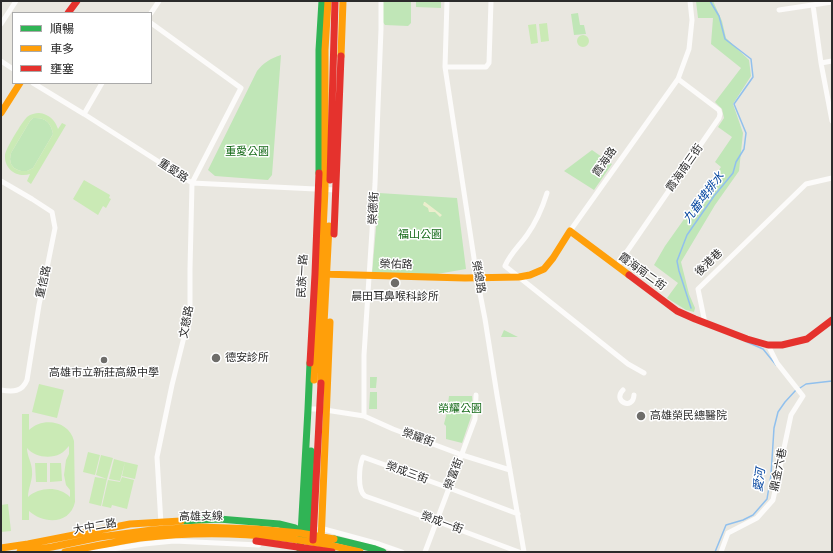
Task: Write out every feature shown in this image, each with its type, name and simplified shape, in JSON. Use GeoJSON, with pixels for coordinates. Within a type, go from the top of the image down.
{"type":"FeatureCollection","features":[{"type":"Feature","properties":{"kind":"main road"},"geometry":{"type":"LineString","coordinates":[[69,12],[77,1]]}},
{"type":"Feature","properties":{"kind":"main road","name":"民族一路"},"geometry":{"type":"LineString","coordinates":[[322,1],[319,50],[327,189]]}},
{"type":"Feature","properties":{"kind":"main road","name":"民族一路"},"geometry":{"type":"LineString","coordinates":[[327,189],[325,50],[328,1]]}},
{"type":"Feature","properties":{"kind":"main road","name":"民族一路"},"geometry":{"type":"LineString","coordinates":[[320,552],[311,526],[324,274],[335,1]]}},
{"type":"Feature","properties":{"kind":"main road","name":"民族一路"},"geometry":{"type":"LineString","coordinates":[[306,552],[311,526],[327,189],[343,1]]}},
{"type":"Feature","properties":{"kind":"main road"},"geometry":{"type":"LineString","coordinates":[[1,113],[19,84]]}},
{"type":"Feature","properties":{"kind":"main road","name":"霞海路"},"geometry":{"type":"LineString","coordinates":[[478,278],[519,277],[530,275],[544,269],[570,232]]}},
{"type":"Feature","properties":{"kind":"main road","name":"霞海南二街"},"geometry":{"type":"LineString","coordinates":[[570,232],[677,311],[705,323]]}},
{"type":"Feature","properties":{"kind":"main road","name":"榮佑路"},"geometry":{"type":"LineString","coordinates":[[324,274],[478,278]]}},
{"type":"Feature","properties":{"kind":"main road"},"geometry":{"type":"LineString","coordinates":[[705,323],[747,339],[768,345],[782,346],[807,339],[832,320]]}},
{"type":"Feature","properties":{"kind":"main road"},"geometry":{"type":"LineString","coordinates":[[1,547],[28,544],[130,524],[219,519],[279,524],[320,536]]}},
{"type":"Feature","properties":{"kind":"main road","name":"高雄支線"},"geometry":{"type":"LineString","coordinates":[[20,552],[100,537],[144,531],[200,527],[256,529],[320,536],[383,552]]}},
{"type":"Feature","properties":{"kind":"main road"},"geometry":{"type":"LineString","coordinates":[[203,534],[222,538],[256,541],[333,552]]}},
{"type":"Feature","properties":{"kind":"main road","name":"高雄支線"},"geometry":{"type":"LineString","coordinates":[[65,552],[102,544],[152,537],[203,534],[243,534],[292,538],[342,547],[360,552]]}},
{"type":"Feature","properties":{"kind":"street"},"geometry":{"type":"LineString","coordinates":[[1,24],[16,1]]}},
{"type":"Feature","properties":{"kind":"street"},"geometry":{"type":"LineString","coordinates":[[152,12],[159,1]]}},
{"type":"Feature","properties":{"kind":"street","name":"榮德街"},"geometry":{"type":"LineString","coordinates":[[364,416],[364,355],[375,184],[381,1]]}},
{"type":"Feature","properties":{"kind":"street","name":"榮總路"},"geometry":{"type":"LineString","coordinates":[[447,1],[445,68],[478,278],[524,552]]}},
{"type":"Feature","properties":{"kind":"street"},"geometry":{"type":"LineString","coordinates":[[445,68],[486,67],[489,63],[491,1]]}},
{"type":"Feature","properties":{"kind":"street","name":"霞海路"},"geometry":{"type":"LineString","coordinates":[[570,232],[678,79],[689,49],[692,20],[690,1]]}},
{"type":"Feature","properties":{"kind":"street"},"geometry":{"type":"LineString","coordinates":[[780,10],[832,2]]}},
{"type":"Feature","properties":{"kind":"street"},"geometry":{"type":"LineString","coordinates":[[813,5],[821,63],[832,121]]}},
{"type":"Feature","properties":{"kind":"street","name":"文慈路"},"geometry":{"type":"LineString","coordinates":[[152,25],[241,88],[192,183],[190,313],[172,385],[157,457],[162,542]]}},
{"type":"Feature","properties":{"kind":"street"},"geometry":{"type":"LineString","coordinates":[[1,61],[12,68]]}},
{"type":"Feature","properties":{"kind":"street"},"geometry":{"type":"LineString","coordinates":[[821,63],[832,61]]}},
{"type":"Feature","properties":{"kind":"street","name":"霞海南三街"},"geometry":{"type":"LineString","coordinates":[[617,266],[719,118],[719,110],[678,79]]}},
{"type":"Feature","properties":{"kind":"street","name":"重愛路"},"geometry":{"type":"LineString","coordinates":[[35,84],[192,183],[327,189]]}},
{"type":"Feature","properties":{"kind":"street"},"geometry":{"type":"LineString","coordinates":[[84,114],[101,84]]}},
{"type":"Feature","properties":{"kind":"street","name":"後港巷"},"geometry":{"type":"LineString","coordinates":[[705,323],[698,289],[806,184],[832,178]]}},
{"type":"Feature","properties":{"kind":"street","name":"重信路"},"geometry":{"type":"LineString","coordinates":[[1,181],[52,212],[55,228],[38,305],[27,380],[21,389],[14,391],[1,390]]}},
{"type":"Feature","properties":{"kind":"street"},"geometry":{"type":"LineString","coordinates":[[547,193],[540,215],[505,266],[628,364],[644,373]]}},
{"type":"Feature","properties":{"kind":"street","name":"鼎金六巷"},"geometry":{"type":"LineString","coordinates":[[721,552],[728,533],[757,518],[773,500],[791,415],[803,396],[777,363],[768,345]]}},
{"type":"Feature","properties":{"kind":"street"},"geometry":{"type":"LineString","coordinates":[[623,390],[620,393],[620,396],[621,401],[624,403],[627,404],[632,402],[634,395]]}},
{"type":"Feature","properties":{"kind":"street","name":"榮富街"},"geometry":{"type":"LineString","coordinates":[[425,552],[475,419],[476,395]]}},
{"type":"Feature","properties":{"kind":"street","name":"榮耀街"},"geometry":{"type":"LineString","coordinates":[[316,409],[364,416],[393,429],[462,455],[510,470]]}},
{"type":"Feature","properties":{"kind":"street","name":"榮成三街"},"geometry":{"type":"LineString","coordinates":[[365,496],[362,494],[360,485],[360,468],[363,457],[518,514]]}},
{"type":"Feature","properties":{"kind":"street","name":"榮成一街"},"geometry":{"type":"LineString","coordinates":[[365,496],[519,552]]}},
{"type":"Feature","properties":{"kind":"street","name":"大中二路"},"geometry":{"type":"LineString","coordinates":[[1,547],[111,524],[161,519],[216,519],[253,520],[311,526],[379,544],[402,552]]}},
{"type":"Feature","properties":{"kind":"street","name":"大中二路"},"geometry":{"type":"LineString","coordinates":[[1,547],[190,520]]}},
{"type":"Feature","properties":{"kind":"street"},"geometry":{"type":"LineString","coordinates":[[333,552],[335,539],[349,536]]}},
{"type":"Feature","properties":{"kind":"street"},"geometry":{"type":"LineString","coordinates":[[93,552],[174,540],[254,545],[306,552]]}},
{"type":"Feature","properties":{"kind":"green space"},"geometry":{"type":"Polygon","coordinates":[[[383,1],[411,1],[411,23],[408,26],[385,25],[382,21],[383,1]]]}},
{"type":"Feature","properties":{"kind":"green space"},"geometry":{"type":"Polygon","coordinates":[[[416,1],[441,1],[441,8],[416,7],[416,1]]]}},
{"type":"Feature","properties":{"kind":"green space"},"geometry":{"type":"Polygon","coordinates":[[[696,1],[713,1],[722,21],[726,38],[749,60],[751,76],[733,104],[743,133],[739,171],[715,205],[681,262],[689,294],[695,308],[694,312],[686,310],[667,298],[678,283],[654,265],[665,246],[721,167],[715,162],[732,137],[718,127],[724,118],[722,109],[715,102],[741,68],[711,44],[713,18],[698,18],[696,1]]]}},
{"type":"Feature","properties":{"kind":"green space"},"geometry":{"type":"Polygon","coordinates":[[[578,13],[580,25],[584,25],[586,34],[574,35],[571,14],[578,13]]]}},
{"type":"Feature","properties":{"kind":"green space"},"geometry":{"type":"Polygon","coordinates":[[[547,23],[549,41],[541,42],[539,24],[547,23]]]}},
{"type":"Feature","properties":{"kind":"green space"},"geometry":{"type":"Polygon","coordinates":[[[536,24],[538,43],[531,44],[528,25],[536,24]]]}},
{"type":"Feature","properties":{"kind":"green space"},"geometry":{"type":"Polygon","coordinates":[[[581,35],[585,35],[589,41],[585,47],[581,47],[577,43],[577,39],[581,35]]]}},
{"type":"Feature","properties":{"kind":"green space","name":"重愛公園"},"geometry":{"type":"Polygon","coordinates":[[[281,55],[272,175],[268,180],[215,176],[208,170],[257,71],[268,61],[281,55]]]}},
{"type":"Feature","properties":{"kind":"green space"},"geometry":{"type":"Polygon","coordinates":[[[38,113],[51,118],[58,129],[62,123],[66,125],[31,184],[27,181],[30,174],[21,175],[9,169],[5,160],[5,155],[11,141],[27,117],[38,113]],[[33,118],[30,121],[11,153],[11,164],[14,168],[21,171],[27,171],[33,168],[53,134],[51,126],[47,121],[33,118]]]}},
{"type":"Feature","properties":{"kind":"green space"},"geometry":{"type":"Polygon","coordinates":[[[33,118],[41,118],[47,121],[51,126],[53,134],[33,168],[27,171],[21,171],[14,168],[11,164],[11,153],[33,118]]]}},
{"type":"Feature","properties":{"kind":"green space"},"geometry":{"type":"Polygon","coordinates":[[[592,150],[612,164],[594,190],[564,171],[592,150]]]}},
{"type":"Feature","properties":{"kind":"green space"},"geometry":{"type":"Polygon","coordinates":[[[84,180],[110,195],[109,198],[111,199],[106,208],[103,206],[98,215],[73,199],[84,180]]]}},
{"type":"Feature","properties":{"kind":"green space","name":"福山公園"},"geometry":{"type":"Polygon","coordinates":[[[379,193],[457,198],[466,269],[437,274],[372,274],[379,193]]]}},
{"type":"Feature","properties":{"kind":"green space"},"geometry":{"type":"Polygon","coordinates":[[[504,330],[518,337],[501,337],[504,330]]]}},
{"type":"Feature","properties":{"kind":"green space"},"geometry":{"type":"Polygon","coordinates":[[[370,377],[377,377],[376,388],[370,388],[370,377]]]}},
{"type":"Feature","properties":{"kind":"green space"},"geometry":{"type":"Polygon","coordinates":[[[39,384],[64,390],[57,418],[32,412],[39,384]]]}},
{"type":"Feature","properties":{"kind":"green space"},"geometry":{"type":"Polygon","coordinates":[[[370,392],[377,392],[377,409],[369,409],[370,392]]]}},
{"type":"Feature","properties":{"kind":"green space","name":"榮耀公園"},"geometry":{"type":"Polygon","coordinates":[[[449,396],[472,396],[473,411],[462,443],[446,439],[446,426],[444,424],[449,396]]]}},
{"type":"Feature","properties":{"kind":"green space"},"geometry":{"type":"Polygon","coordinates":[[[22,414],[29,414],[29,430],[41,423],[48,422],[61,425],[71,434],[74,441],[75,502],[68,515],[62,518],[48,520],[29,511],[29,520],[22,520],[22,414]],[[69,446],[56,456],[47,457],[38,455],[27,448],[32,468],[28,497],[38,491],[49,489],[60,491],[70,497],[70,490],[66,485],[64,475],[66,460],[69,454],[69,446]]]}},
{"type":"Feature","properties":{"kind":"green space"},"geometry":{"type":"Polygon","coordinates":[[[88,452],[100,455],[95,475],[83,472],[88,452]]]}},
{"type":"Feature","properties":{"kind":"green space"},"geometry":{"type":"Polygon","coordinates":[[[101,455],[113,458],[107,479],[96,475],[101,455]]]}},
{"type":"Feature","properties":{"kind":"green space"},"geometry":{"type":"Polygon","coordinates":[[[114,459],[125,462],[120,481],[109,479],[114,459]]]}},
{"type":"Feature","properties":{"kind":"green space"},"geometry":{"type":"Polygon","coordinates":[[[125,462],[138,465],[135,479],[122,476],[125,462]]]}},
{"type":"Feature","properties":{"kind":"green space"},"geometry":{"type":"Polygon","coordinates":[[[35,463],[47,463],[47,482],[36,482],[35,463]]]}},
{"type":"Feature","properties":{"kind":"green space"},"geometry":{"type":"Polygon","coordinates":[[[50,463],[61,463],[62,481],[50,482],[50,463]]]}},
{"type":"Feature","properties":{"kind":"green space"},"geometry":{"type":"Polygon","coordinates":[[[95,477],[107,479],[101,506],[89,503],[95,477]]]}},
{"type":"Feature","properties":{"kind":"green space"},"geometry":{"type":"Polygon","coordinates":[[[122,477],[134,480],[127,509],[112,505],[111,508],[102,506],[108,480],[120,482],[122,477]]]}},
{"type":"Feature","properties":{"kind":"green space"},"geometry":{"type":"Polygon","coordinates":[[[8,504],[11,531],[1,532],[1,505],[8,504]]]}},
{"type":"Feature","properties":{"kind":"sand"},"geometry":{"type":"Polygon","coordinates":[[[424,202],[442,215],[440,217],[435,212],[429,212],[428,208],[423,205],[424,202]]]}},
{"type":"Feature","properties":{"kind":"waterway","name":"九番埤排水"},"geometry":{"type":"LineString","coordinates":[[691,308],[677,261],[687,235],[714,196],[733,173],[736,162],[744,149],[746,133],[734,104],[753,77],[751,59],[725,39],[719,16],[710,1]]}},
{"type":"Feature","properties":{"kind":"waterway","name":"九番埤排水"},"geometry":{"type":"LineString","coordinates":[[747,342],[763,349],[776,365]]}},
{"type":"Feature","properties":{"kind":"waterway"},"geometry":{"type":"LineString","coordinates":[[800,388],[806,384],[832,381]]}},
{"type":"Feature","properties":{"kind":"waterway","name":"愛河"},"geometry":{"type":"LineString","coordinates":[[715,552],[726,525],[743,520],[753,515],[767,499],[771,475],[774,428],[778,412],[796,390]]}},
{"type":"Feature","properties":{"kind":"traffic: fast"},"geometry":{"type":"LineString","coordinates":[[319,173],[319,50],[322,1]]}},
{"type":"Feature","properties":{"kind":"traffic: fast"},"geometry":{"type":"LineString","coordinates":[[300,552],[310,363]]}},
{"type":"Feature","properties":{"kind":"traffic: fast"},"geometry":{"type":"LineString","coordinates":[[307,540],[311,451]]}},
{"type":"Feature","properties":{"kind":"traffic: fast"},"geometry":{"type":"LineString","coordinates":[[181,521],[219,519],[279,524],[295,528]]}},
{"type":"Feature","properties":{"kind":"traffic: fast"},"geometry":{"type":"LineString","coordinates":[[334,539],[383,552]]}},
{"type":"Feature","properties":{"kind":"traffic: slow"},"geometry":{"type":"LineString","coordinates":[[314,380],[325,189],[325,50],[328,1]]}},
{"type":"Feature","properties":{"kind":"traffic: slow"},"geometry":{"type":"LineString","coordinates":[[341,56],[343,1]]}},
{"type":"Feature","properties":{"kind":"traffic: slow"},"geometry":{"type":"LineString","coordinates":[[1,113],[19,84]]}},
{"type":"Feature","properties":{"kind":"traffic: slow"},"geometry":{"type":"LineString","coordinates":[[321,383],[329,226]]}},
{"type":"Feature","properties":{"kind":"traffic: slow"},"geometry":{"type":"LineString","coordinates":[[321,274],[465,278],[519,277],[530,275],[544,269],[553,258],[570,231],[629,275]]}},
{"type":"Feature","properties":{"kind":"traffic: slow"},"geometry":{"type":"LineString","coordinates":[[321,542],[330,322]]}},
{"type":"Feature","properties":{"kind":"traffic: slow"},"geometry":{"type":"LineString","coordinates":[[1,548],[130,524],[181,521]]}},
{"type":"Feature","properties":{"kind":"traffic: slow"},"geometry":{"type":"LineString","coordinates":[[20,552],[100,537],[152,530],[200,527],[256,529],[300,533],[334,539]]}},
{"type":"Feature","properties":{"kind":"traffic: slow"},"geometry":{"type":"LineString","coordinates":[[65,552],[140,538],[195,534],[278,537],[360,552]]}},
{"type":"Feature","properties":{"kind":"traffic: jam"},"geometry":{"type":"LineString","coordinates":[[69,12],[77,1]]}},
{"type":"Feature","properties":{"kind":"traffic: jam"},"geometry":{"type":"LineString","coordinates":[[330,180],[335,1]]}},
{"type":"Feature","properties":{"kind":"traffic: jam"},"geometry":{"type":"LineString","coordinates":[[334,234],[341,56]]}},
{"type":"Feature","properties":{"kind":"traffic: jam"},"geometry":{"type":"LineString","coordinates":[[310,363],[319,173]]}},
{"type":"Feature","properties":{"kind":"traffic: jam"},"geometry":{"type":"LineString","coordinates":[[629,275],[677,311],[747,339],[768,345],[782,345],[807,339],[832,320]]}},
{"type":"Feature","properties":{"kind":"traffic: jam"},"geometry":{"type":"LineString","coordinates":[[313,540],[321,383]]}},
{"type":"Feature","properties":{"kind":"traffic: jam"},"geometry":{"type":"LineString","coordinates":[[256,541],[332,552]]}},
{"type":"Feature","properties":{"kind":"place","name":"晨田耳鼻喉科診所"},"geometry":{"type":"Point","coordinates":[395,283]}},
{"type":"Feature","properties":{"kind":"place","name":"德安診所"},"geometry":{"type":"Point","coordinates":[216,358]}},
{"type":"Feature","properties":{"kind":"place","name":"高雄市立新莊高級中學"},"geometry":{"type":"Point","coordinates":[104,360]}},
{"type":"Feature","properties":{"kind":"place","name":"高雄榮民總醫院"},"geometry":{"type":"Point","coordinates":[641,416]}}]}
